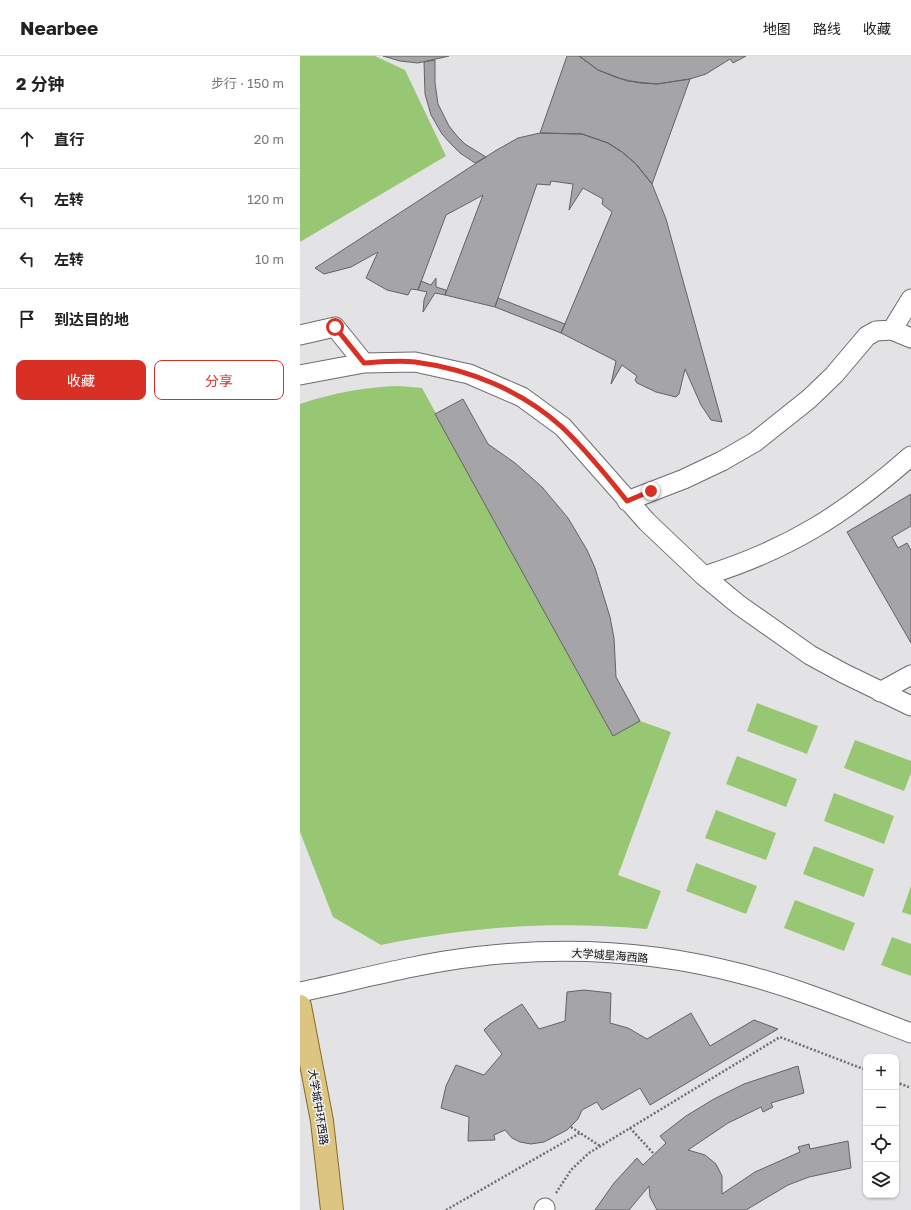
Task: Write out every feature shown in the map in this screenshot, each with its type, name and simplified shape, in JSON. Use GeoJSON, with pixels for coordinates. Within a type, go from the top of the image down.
{"type":"FeatureCollection","features":[{"type":"Feature","properties":{"kind":"main road","name":"大学城中环西路"},"geometry":{"type":"LineString","coordinates":[[300,1006],[322,1122],[332,1210]]}},
{"type":"Feature","properties":{"kind":"street"},"geometry":{"type":"LineString","coordinates":[[892,330],[911,299]]}},
{"type":"Feature","properties":{"kind":"street"},"geometry":{"type":"LineString","coordinates":[[300,335],[335,327],[364,363]]}},
{"type":"Feature","properties":{"kind":"street"},"geometry":{"type":"LineString","coordinates":[[627,501],[690,476],[755,442],[809,399],[834,375],[867,336],[876,331],[892,330],[911,338]]}},
{"type":"Feature","properties":{"kind":"street"},"geometry":{"type":"LineString","coordinates":[[300,375],[364,363],[415,362],[469,374],[522,398],[563,428],[627,501],[674,549],[739,605],[798,647],[843,673],[911,706]]}},
{"type":"Feature","properties":{"kind":"street"},"geometry":{"type":"LineString","coordinates":[[704,576],[741,565],[771,552],[824,524],[876,487],[911,456]]}},
{"type":"Feature","properties":{"kind":"street"},"geometry":{"type":"LineString","coordinates":[[880,692],[911,675]]}},
{"type":"Feature","properties":{"kind":"street","name":"大学城星海西路"},"geometry":{"type":"LineString","coordinates":[[300,992],[439,962],[472,957],[549,952],[628,955],[660,958],[740,974],[813,996],[911,1033]]}},
{"type":"Feature","properties":{"kind":"path"},"geometry":{"type":"LineString","coordinates":[[565,1179],[580,1161],[600,1146],[780,1037],[863,1069]]}},
{"type":"Feature","properties":{"kind":"path"},"geometry":{"type":"LineString","coordinates":[[899,1083],[911,1088]]}},
{"type":"Feature","properties":{"kind":"path"},"geometry":{"type":"LineString","coordinates":[[571,1127],[600,1146]]}},
{"type":"Feature","properties":{"kind":"path"},"geometry":{"type":"LineString","coordinates":[[630,1128],[654,1154]]}},
{"type":"Feature","properties":{"kind":"path"},"geometry":{"type":"LineString","coordinates":[[446,1210],[580,1133]]}},
{"type":"Feature","properties":{"kind":"green space"},"geometry":{"type":"Polygon","coordinates":[[[300,56],[375,56],[405,70],[446,156],[300,242],[300,56]]]}},
{"type":"Feature","properties":{"kind":"green space"},"geometry":{"type":"Polygon","coordinates":[[[399,386],[422,388],[613,736],[640,721],[671,732],[618,875],[661,891],[647,929],[579,925],[514,927],[449,933],[381,945],[333,917],[300,832],[300,404],[349,391],[399,386]]]}},
{"type":"Feature","properties":{"kind":"green space"},"geometry":{"type":"Polygon","coordinates":[[[757,703],[818,726],[807,754],[747,731],[757,703]]]}},
{"type":"Feature","properties":{"kind":"green space"},"geometry":{"type":"Polygon","coordinates":[[[855,740],[911,761],[911,773],[904,791],[844,768],[855,740]]]}},
{"type":"Feature","properties":{"kind":"green space"},"geometry":{"type":"Polygon","coordinates":[[[737,756],[797,779],[786,807],[726,784],[737,756]]]}},
{"type":"Feature","properties":{"kind":"green space"},"geometry":{"type":"Polygon","coordinates":[[[834,793],[894,816],[884,844],[824,821],[834,793]]]}},
{"type":"Feature","properties":{"kind":"green space"},"geometry":{"type":"Polygon","coordinates":[[[716,810],[776,833],[766,860],[705,838],[716,810]]]}},
{"type":"Feature","properties":{"kind":"green space"},"geometry":{"type":"Polygon","coordinates":[[[814,846],[874,869],[864,897],[803,874],[814,846]]]}},
{"type":"Feature","properties":{"kind":"green space"},"geometry":{"type":"Polygon","coordinates":[[[696,863],[757,886],[746,914],[686,891],[696,863]]]}},
{"type":"Feature","properties":{"kind":"green space"},"geometry":{"type":"Polygon","coordinates":[[[911,886],[911,915],[902,912],[911,886]]]}},
{"type":"Feature","properties":{"kind":"green space"},"geometry":{"type":"Polygon","coordinates":[[[795,900],[855,923],[844,951],[784,928],[795,900]]]}},
{"type":"Feature","properties":{"kind":"green space"},"geometry":{"type":"Polygon","coordinates":[[[892,937],[911,944],[911,976],[881,965],[892,937]]]}},
{"type":"Feature","properties":{"kind":"building"},"geometry":{"type":"Polygon","coordinates":[[[383,56],[449,56],[418,63],[400,61],[383,56]]]}},
{"type":"Feature","properties":{"kind":"building"},"geometry":{"type":"Polygon","coordinates":[[[567,56],[579,56],[598,70],[627,81],[657,84],[690,79],[652,184],[636,164],[608,143],[582,134],[540,133],[567,56]]]}},
{"type":"Feature","properties":{"kind":"building"},"geometry":{"type":"Polygon","coordinates":[[[579,56],[746,56],[733,63],[730,59],[706,74],[690,79],[657,84],[640,83],[618,78],[598,70],[579,56]]]}},
{"type":"Feature","properties":{"kind":"building"},"geometry":{"type":"Polygon","coordinates":[[[435,60],[435,83],[438,104],[449,126],[457,136],[465,144],[486,157],[475,163],[460,153],[450,143],[442,134],[431,115],[425,94],[424,62],[435,60]]]}},
{"type":"Feature","properties":{"kind":"building"},"geometry":{"type":"Polygon","coordinates":[[[540,133],[582,134],[608,143],[636,164],[652,184],[666,219],[722,422],[711,420],[701,405],[685,369],[679,394],[676,397],[656,392],[637,383],[635,380],[637,376],[622,365],[611,384],[616,361],[561,333],[612,212],[602,204],[603,199],[583,188],[569,210],[573,184],[551,181],[550,185],[537,184],[495,307],[445,295],[483,195],[446,215],[418,290],[411,289],[408,295],[387,290],[366,278],[378,252],[351,267],[324,274],[315,268],[495,151],[518,138],[540,133]]]}},
{"type":"Feature","properties":{"kind":"building"},"geometry":{"type":"Polygon","coordinates":[[[436,278],[436,287],[446,290],[445,295],[435,293],[423,312],[424,300],[427,292],[418,290],[421,281],[431,285],[436,278]]]}},
{"type":"Feature","properties":{"kind":"building"},"geometry":{"type":"Polygon","coordinates":[[[498,298],[565,324],[561,333],[495,307],[498,298]]]}},
{"type":"Feature","properties":{"kind":"building"},"geometry":{"type":"Polygon","coordinates":[[[463,399],[488,444],[515,463],[542,487],[568,518],[587,550],[595,568],[610,617],[614,638],[616,677],[640,721],[613,736],[435,414],[463,399]]]}},
{"type":"Feature","properties":{"kind":"building"},"geometry":{"type":"Polygon","coordinates":[[[911,494],[911,526],[892,537],[898,548],[907,543],[911,550],[911,643],[847,532],[911,494]]]}},
{"type":"Feature","properties":{"kind":"building"},"geometry":{"type":"Polygon","coordinates":[[[584,990],[611,993],[610,1023],[628,1028],[647,1039],[691,1013],[710,1046],[754,1020],[778,1029],[650,1105],[640,1088],[602,1110],[597,1102],[582,1110],[578,1119],[567,1130],[544,1142],[531,1144],[520,1142],[512,1138],[505,1130],[494,1135],[495,1140],[468,1141],[469,1117],[441,1108],[446,1086],[456,1065],[484,1075],[502,1054],[484,1030],[490,1024],[522,1004],[539,1029],[565,1021],[567,992],[584,990]]]}},
{"type":"Feature","properties":{"kind":"building"},"geometry":{"type":"Polygon","coordinates":[[[798,1066],[804,1093],[771,1103],[773,1107],[763,1112],[761,1107],[728,1123],[688,1150],[705,1155],[716,1164],[722,1176],[722,1194],[755,1172],[800,1152],[798,1147],[809,1144],[810,1149],[848,1141],[851,1168],[809,1177],[788,1185],[746,1210],[657,1210],[650,1197],[649,1186],[629,1210],[595,1210],[614,1183],[637,1158],[643,1165],[666,1143],[660,1136],[686,1116],[714,1099],[744,1084],[798,1066]]]}},
{"type":"Feature","properties":{"kind":"route"},"geometry":{"type":"LineString","coordinates":[[335,327],[364,363],[415,362],[469,374],[497,385],[522,398],[563,428],[583,448],[627,501],[651,491]]}}]}
